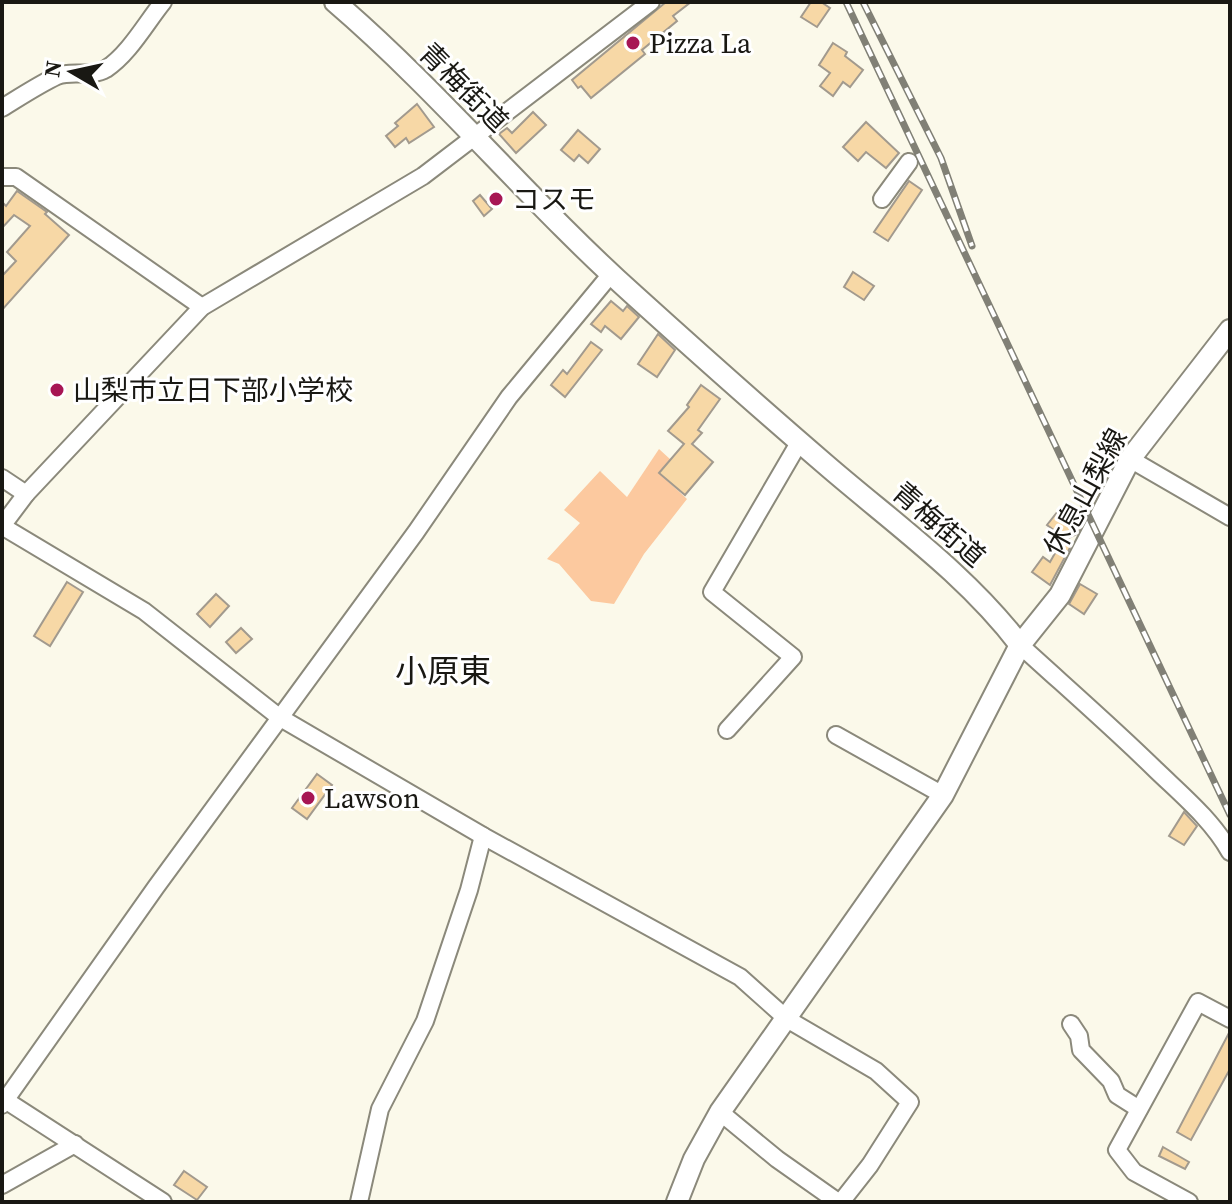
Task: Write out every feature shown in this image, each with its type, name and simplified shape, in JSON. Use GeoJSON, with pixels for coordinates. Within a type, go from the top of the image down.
{"type":"FeatureCollection","features":[{"type":"Feature","properties":{"kind":"main road","name":"青梅街道"},"geometry":{"type":"LineString","coordinates":[[335,2],[393,55],[611,274],[800,441],[956,573],[1020,645]]}},
{"type":"Feature","properties":{"kind":"main road","name":"休息山梨線"},"geometry":{"type":"LineString","coordinates":[[1020,645],[1060,595],[1130,459],[1230,330]]}},
{"type":"Feature","properties":{"kind":"main road"},"geometry":{"type":"LineString","coordinates":[[677,1202],[694,1159],[720,1112],[943,795],[1020,645]]}},
{"type":"Feature","properties":{"kind":"street"},"geometry":{"type":"LineString","coordinates":[[2,108],[56,76],[106,69],[163,2]]}},
{"type":"Feature","properties":{"kind":"street"},"geometry":{"type":"LineString","coordinates":[[651,2],[423,176],[202,307],[26,494],[2,526],[144,611],[279,717],[483,836],[740,977],[787,1019],[876,1071],[910,1102],[870,1165],[840,1202],[777,1159],[720,1112]]}},
{"type":"Feature","properties":{"kind":"street"},"geometry":{"type":"LineString","coordinates":[[882,199],[909,162]]}},
{"type":"Feature","properties":{"kind":"street"},"geometry":{"type":"LineString","coordinates":[[2,177],[16,177],[202,307]]}},
{"type":"Feature","properties":{"kind":"street"},"geometry":{"type":"LineString","coordinates":[[163,1202],[3,1101],[416,532],[509,397],[611,274]]}},
{"type":"Feature","properties":{"kind":"street"},"geometry":{"type":"LineString","coordinates":[[727,730],[793,657],[712,592],[800,441]]}},
{"type":"Feature","properties":{"kind":"street"},"geometry":{"type":"LineString","coordinates":[[1130,459],[1230,517]]}},
{"type":"Feature","properties":{"kind":"street"},"geometry":{"type":"LineString","coordinates":[[2,478],[26,494]]}},
{"type":"Feature","properties":{"kind":"street"},"geometry":{"type":"LineString","coordinates":[[1020,645],[1090,706],[1196,808],[1220,835],[1230,852]]}},
{"type":"Feature","properties":{"kind":"street"},"geometry":{"type":"LineString","coordinates":[[836,735],[943,795]]}},
{"type":"Feature","properties":{"kind":"street"},"geometry":{"type":"LineString","coordinates":[[359,1202],[380,1109],[425,1021],[469,890],[483,836]]}},
{"type":"Feature","properties":{"kind":"street"},"geometry":{"type":"LineString","coordinates":[[1189,1202],[1134,1172],[1117,1150],[1198,1002],[1230,1019]]}},
{"type":"Feature","properties":{"kind":"street"},"geometry":{"type":"LineString","coordinates":[[1071,1024],[1079,1036],[1081,1050],[1111,1081],[1117,1095],[1139,1109]]}},
{"type":"Feature","properties":{"kind":"street"},"geometry":{"type":"LineString","coordinates":[[2,1185],[75,1144]]}},
{"type":"Feature","properties":{"kind":"shaded area"},"geometry":{"type":"Polygon","coordinates":[[[659,449],[671,460],[660,474],[687,499],[644,554],[614,604],[591,601],[559,564],[547,559],[580,523],[564,510],[600,471],[627,497],[659,449]]]}},
{"type":"Feature","properties":{"kind":"building"},"geometry":{"type":"Polygon","coordinates":[[[666,2],[691,2],[673,16],[677,21],[642,50],[645,54],[591,98],[581,86],[578,88],[572,80],[666,2]]]}},
{"type":"Feature","properties":{"kind":"building"},"geometry":{"type":"Polygon","coordinates":[[[811,2],[821,2],[830,8],[817,27],[801,17],[811,2]]]}},
{"type":"Feature","properties":{"kind":"building"},"geometry":{"type":"Polygon","coordinates":[[[833,43],[847,52],[845,56],[863,70],[850,87],[843,82],[833,96],[820,86],[830,73],[819,65],[833,43]]]}},
{"type":"Feature","properties":{"kind":"building"},"geometry":{"type":"Polygon","coordinates":[[[417,104],[434,127],[409,143],[406,138],[395,147],[386,136],[398,126],[395,123],[417,104]]]}},
{"type":"Feature","properties":{"kind":"building"},"geometry":{"type":"Polygon","coordinates":[[[533,112],[546,125],[516,153],[499,134],[507,128],[512,133],[533,112]]]}},
{"type":"Feature","properties":{"kind":"building"},"geometry":{"type":"Polygon","coordinates":[[[866,122],[899,153],[886,168],[866,152],[858,161],[843,147],[866,122]]]}},
{"type":"Feature","properties":{"kind":"building"},"geometry":{"type":"Polygon","coordinates":[[[578,130],[600,149],[588,163],[579,155],[574,161],[561,150],[578,130]]]}},
{"type":"Feature","properties":{"kind":"building"},"geometry":{"type":"Polygon","coordinates":[[[909,181],[922,190],[888,241],[874,232],[909,181]]]}},
{"type":"Feature","properties":{"kind":"building"},"geometry":{"type":"Polygon","coordinates":[[[17,191],[47,212],[45,214],[69,235],[2,310],[2,276],[16,261],[7,252],[30,226],[14,215],[2,228],[2,202],[6,206],[17,191]]]}},
{"type":"Feature","properties":{"kind":"building"},"geometry":{"type":"Polygon","coordinates":[[[480,195],[492,209],[484,216],[473,201],[480,195]]]}},
{"type":"Feature","properties":{"kind":"building"},"geometry":{"type":"Polygon","coordinates":[[[853,272],[874,286],[864,300],[844,287],[853,272]]]}},
{"type":"Feature","properties":{"kind":"building"},"geometry":{"type":"Polygon","coordinates":[[[611,301],[623,311],[627,306],[639,317],[621,339],[605,326],[601,332],[591,324],[611,301]]]}},
{"type":"Feature","properties":{"kind":"building"},"geometry":{"type":"Polygon","coordinates":[[[658,334],[675,350],[657,377],[638,364],[658,334]]]}},
{"type":"Feature","properties":{"kind":"building"},"geometry":{"type":"Polygon","coordinates":[[[591,342],[602,350],[565,397],[551,385],[563,370],[567,374],[591,342]]]}},
{"type":"Feature","properties":{"kind":"building"},"geometry":{"type":"Polygon","coordinates":[[[701,385],[720,399],[698,430],[702,433],[692,444],[713,462],[685,495],[659,473],[684,444],[668,431],[689,407],[687,405],[701,385]]]}},
{"type":"Feature","properties":{"kind":"building"},"geometry":{"type":"Polygon","coordinates":[[[1058,511],[1073,521],[1078,519],[1081,526],[1077,534],[1066,539],[1047,525],[1058,511]]]}},
{"type":"Feature","properties":{"kind":"building"},"geometry":{"type":"Polygon","coordinates":[[[1063,539],[1072,544],[1050,585],[1032,572],[1043,557],[1050,562],[1063,539]]]}},
{"type":"Feature","properties":{"kind":"building"},"geometry":{"type":"Polygon","coordinates":[[[67,582],[83,592],[50,646],[34,636],[67,582]]]}},
{"type":"Feature","properties":{"kind":"building"},"geometry":{"type":"Polygon","coordinates":[[[1080,584],[1097,594],[1084,614],[1069,604],[1080,584]]]}},
{"type":"Feature","properties":{"kind":"building"},"geometry":{"type":"Polygon","coordinates":[[[216,594],[229,606],[210,627],[197,614],[216,594]]]}},
{"type":"Feature","properties":{"kind":"building"},"geometry":{"type":"Polygon","coordinates":[[[241,628],[252,639],[236,653],[226,642],[241,628]]]}},
{"type":"Feature","properties":{"kind":"building"},"geometry":{"type":"Polygon","coordinates":[[[317,774],[332,785],[307,819],[292,808],[317,774]]]}},
{"type":"Feature","properties":{"kind":"building"},"geometry":{"type":"Polygon","coordinates":[[[1184,812],[1197,826],[1184,845],[1169,836],[1184,812]]]}},
{"type":"Feature","properties":{"kind":"building"},"geometry":{"type":"Polygon","coordinates":[[[1230,1031],[1230,1069],[1191,1140],[1177,1132],[1230,1031]]]}},
{"type":"Feature","properties":{"kind":"building"},"geometry":{"type":"Polygon","coordinates":[[[1163,1147],[1189,1162],[1185,1169],[1159,1156],[1163,1147]]]}},
{"type":"Feature","properties":{"kind":"building"},"geometry":{"type":"Polygon","coordinates":[[[184,1171],[207,1187],[197,1200],[174,1185],[184,1171]]]}},
{"type":"Feature","properties":{"kind":"railway"},"geometry":{"type":"LineString","coordinates":[[846,2],[1230,815]]}},
{"type":"Feature","properties":{"kind":"railway"},"geometry":{"type":"LineString","coordinates":[[863,2],[941,158],[972,246]]}},
{"type":"Feature","properties":{"kind":"place","name":"Pizza La"},"geometry":{"type":"Point","coordinates":[633,43]}},
{"type":"Feature","properties":{"kind":"place","name":"コスモ"},"geometry":{"type":"Point","coordinates":[496,199]}},
{"type":"Feature","properties":{"kind":"place","name":"山梨市立日下部小学校"},"geometry":{"type":"Point","coordinates":[57,390]}},
{"type":"Feature","properties":{"kind":"place","name":"Lawson"},"geometry":{"type":"Point","coordinates":[308,798]}},
{"type":"Feature","properties":{"kind":"district","name":"小原東"},"geometry":{"type":"Point","coordinates":[443,671]}}]}
